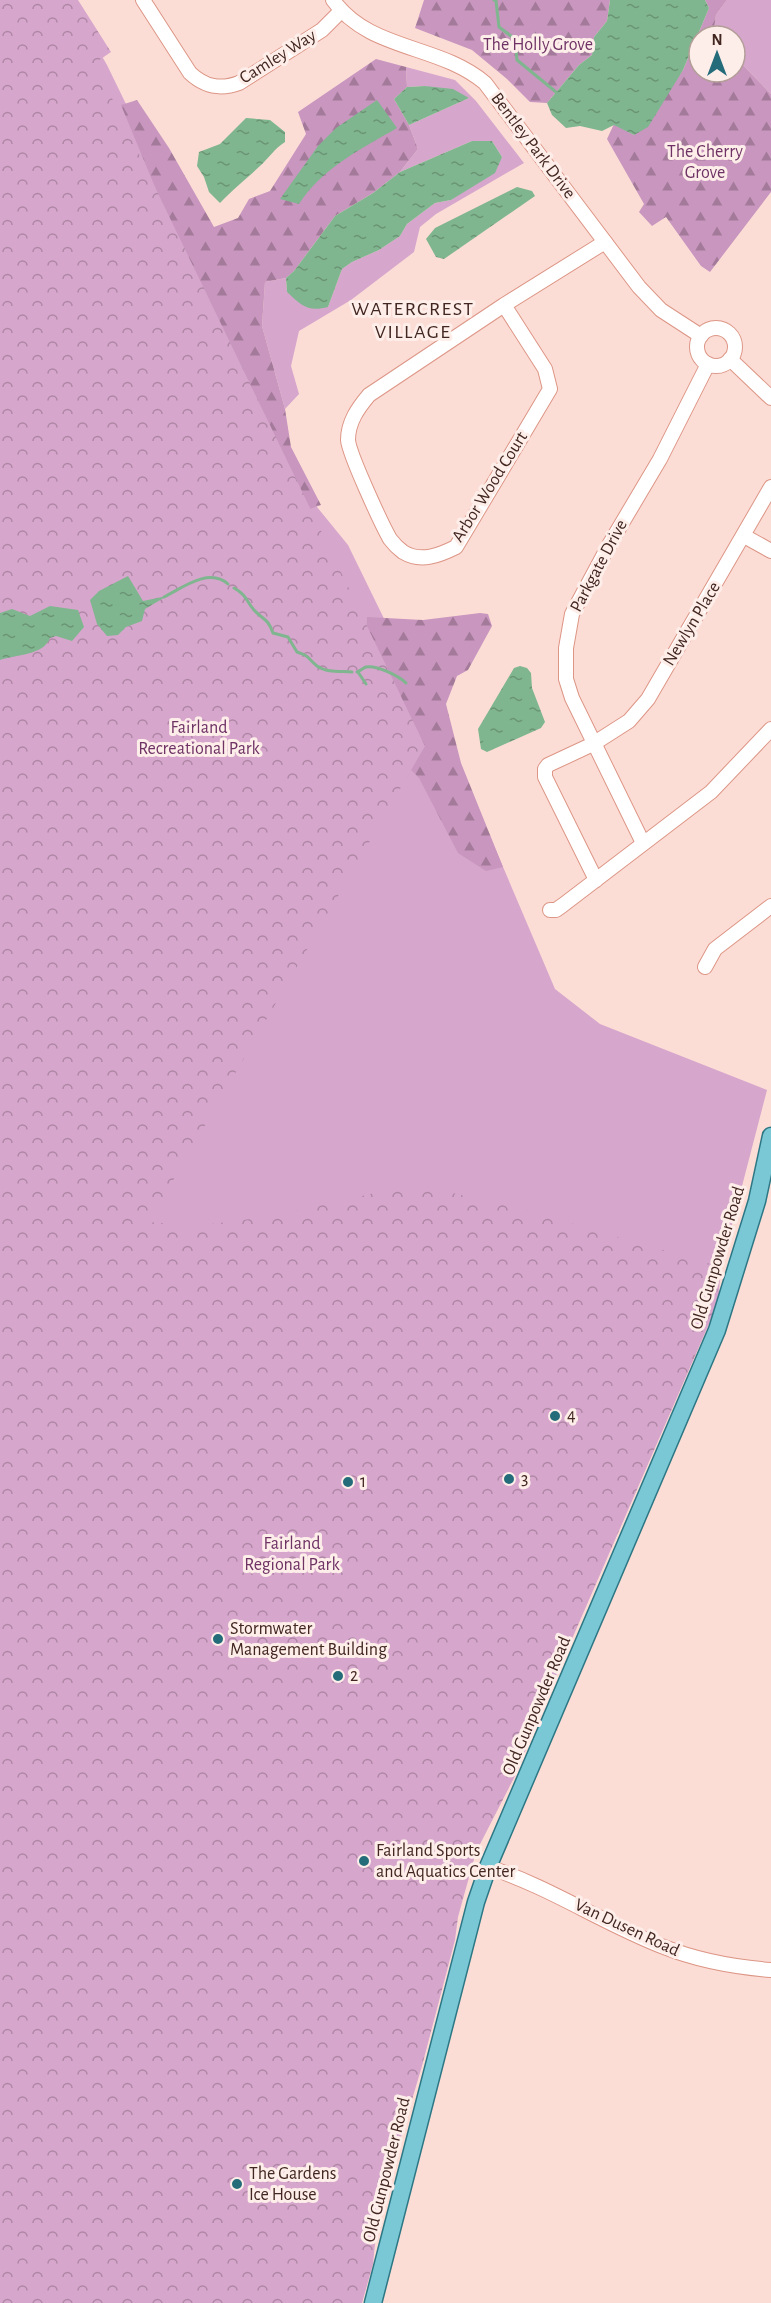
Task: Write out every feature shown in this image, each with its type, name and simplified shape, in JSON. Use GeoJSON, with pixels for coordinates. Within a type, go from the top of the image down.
{"type":"FeatureCollection","features":[{"type":"Feature","properties":{"kind":"main road","name":"Old Gunpowder Road"},"geometry":{"type":"LineString","coordinates":[[374,2303],[476,1902],[488,1868],[717,1330],[757,1201],[771,1136]]}},
{"type":"Feature","properties":{"kind":"street","name":"Camley Way"},"geometry":{"type":"LineString","coordinates":[[149,2],[190,73],[199,81],[218,87],[228,87],[239,83],[322,30],[337,5]]}},
{"type":"Feature","properties":{"kind":"street","name":"Bentley Park Drive"},"geometry":{"type":"LineString","coordinates":[[337,5],[354,21],[383,38],[451,60],[485,83],[639,287],[661,310],[701,336]]}},
{"type":"Feature","properties":{"kind":"street","name":"Arbor Wood Court"},"geometry":{"type":"LineString","coordinates":[[504,305],[541,362],[550,389],[456,546],[439,556],[418,557],[403,552],[391,540],[358,471],[348,441],[353,414],[369,395],[504,305],[604,242]]}},
{"type":"Feature","properties":{"kind":"street"},"geometry":{"type":"LineString","coordinates":[[712,329],[725,330],[730,334],[735,347],[730,360],[716,366],[703,361],[697,349],[701,336],[712,329]]}},
{"type":"Feature","properties":{"kind":"street"},"geometry":{"type":"LineString","coordinates":[[730,360],[771,398]]}},
{"type":"Feature","properties":{"kind":"street","name":"Parkgate Drive"},"geometry":{"type":"LineString","coordinates":[[643,843],[572,698],[566,679],[566,648],[572,614],[609,545],[660,459],[708,364]]}},
{"type":"Feature","properties":{"kind":"street","name":"Newlyn Place"},"geometry":{"type":"LineString","coordinates":[[596,880],[545,777],[545,769],[548,765],[593,744],[629,722],[648,699],[771,487]]}},
{"type":"Feature","properties":{"kind":"street"},"geometry":{"type":"LineString","coordinates":[[744,536],[771,551]]}},
{"type":"Feature","properties":{"kind":"street"},"geometry":{"type":"LineString","coordinates":[[550,910],[556,910],[711,792],[771,729]]}},
{"type":"Feature","properties":{"kind":"street"},"geometry":{"type":"LineString","coordinates":[[705,967],[715,949],[771,906]]}},
{"type":"Feature","properties":{"kind":"street","name":"Van Dusen Road"},"geometry":{"type":"LineString","coordinates":[[488,1868],[522,1879],[678,1953],[714,1964],[771,1970]]}},
{"type":"Feature","properties":{"kind":"green space","name":"Fairland Recreational Park"},"geometry":{"type":"Polygon","coordinates":[[[0,0],[81,20],[107,65],[214,285],[264,442],[348,545],[486,827],[555,989],[600,1024],[767,1090],[721,1267],[700,1277],[76,1230],[0,0]]]}},
{"type":"Feature","properties":{"kind":"green space","name":"Fairland Regional Park"},"geometry":{"type":"Polygon","coordinates":[[[0,0],[78,0],[111,52],[95,63],[425,746],[149,1222],[196,1226],[274,1216],[414,1184],[529,1211],[721,1267],[718,1303],[552,1685],[516,1774],[476,1852],[422,2066],[384,2194],[373,2264],[362,2303],[0,2303],[0,0]]]}},
{"type":"Feature","properties":{"kind":"green space","name":"The Holly Grove"},"geometry":{"type":"Polygon","coordinates":[[[424,0],[610,0],[607,21],[594,37],[592,55],[579,65],[547,103],[530,102],[472,50],[415,28],[424,0]]]}},
{"type":"Feature","properties":{"kind":"green space","name":"The Cherry Grove"},"geometry":{"type":"Polygon","coordinates":[[[705,0],[727,0],[716,15],[715,24],[702,24],[709,8],[705,0]]]}},
{"type":"Feature","properties":{"kind":"green space"},"geometry":{"type":"Polygon","coordinates":[[[727,0],[771,0],[771,94],[747,69],[747,24],[715,24],[716,15],[727,0]]]}},
{"type":"Feature","properties":{"kind":"green space"},"geometry":{"type":"Polygon","coordinates":[[[376,59],[406,67],[407,87],[394,99],[409,125],[418,149],[400,172],[373,193],[335,216],[294,271],[286,278],[265,282],[262,326],[285,409],[291,447],[321,505],[307,510],[162,204],[121,105],[137,100],[169,148],[214,227],[238,218],[249,199],[270,191],[306,134],[298,112],[376,59]]]}},
{"type":"Feature","properties":{"kind":"green space","name":"The Cherry Grove"},"geometry":{"type":"Polygon","coordinates":[[[687,60],[687,84],[747,84],[747,69],[771,94],[771,192],[710,272],[701,266],[666,217],[652,226],[639,212],[644,204],[607,139],[614,124],[634,135],[683,70],[687,60]]]}},
{"type":"Feature","properties":{"kind":"green space"},"geometry":{"type":"Polygon","coordinates":[[[406,67],[455,80],[476,101],[524,163],[436,214],[420,227],[414,252],[351,300],[299,331],[291,366],[299,394],[285,409],[262,326],[265,282],[286,278],[287,292],[328,307],[342,269],[400,236],[407,224],[435,203],[451,200],[502,157],[492,141],[472,141],[400,172],[418,149],[409,125],[469,98],[425,86],[407,87],[406,67]]]}},
{"type":"Feature","properties":{"kind":"green space"},"geometry":{"type":"Polygon","coordinates":[[[488,614],[492,626],[468,670],[457,676],[446,704],[461,763],[503,867],[486,871],[458,853],[419,778],[387,745],[366,656],[367,617],[423,620],[488,614]]]}},
{"type":"Feature","properties":{"kind":"water"},"geometry":{"type":"Polygon","coordinates":[[[610,0],[705,0],[709,8],[702,24],[687,24],[687,60],[683,70],[648,127],[634,135],[614,125],[602,131],[580,126],[566,128],[552,115],[547,103],[579,65],[592,55],[594,37],[607,21],[610,0]]]}},
{"type":"Feature","properties":{"kind":"water"},"geometry":{"type":"Polygon","coordinates":[[[407,87],[453,89],[469,98],[409,125],[394,99],[407,87]]]}},
{"type":"Feature","properties":{"kind":"water"},"geometry":{"type":"Polygon","coordinates":[[[377,100],[397,128],[343,160],[308,191],[299,204],[280,199],[318,146],[336,128],[377,100]]]}},
{"type":"Feature","properties":{"kind":"water"},"geometry":{"type":"Polygon","coordinates":[[[246,118],[270,120],[285,132],[285,142],[220,203],[209,192],[197,166],[199,152],[220,144],[246,118]]]}},
{"type":"Feature","properties":{"kind":"water"},"geometry":{"type":"Polygon","coordinates":[[[472,141],[492,141],[502,157],[495,173],[451,200],[435,203],[407,224],[400,236],[342,269],[328,307],[315,309],[306,307],[287,292],[286,278],[294,271],[335,216],[373,193],[400,172],[472,141]]]}},
{"type":"Feature","properties":{"kind":"water"},"geometry":{"type":"Polygon","coordinates":[[[517,187],[532,191],[535,196],[444,259],[436,257],[426,239],[435,228],[517,187]]]}},
{"type":"Feature","properties":{"kind":"water"},"geometry":{"type":"Polygon","coordinates":[[[128,576],[143,601],[167,596],[145,609],[142,621],[126,627],[118,635],[107,636],[97,624],[90,600],[99,591],[128,576]]]}},
{"type":"Feature","properties":{"kind":"water"},"geometry":{"type":"Polygon","coordinates":[[[50,606],[78,610],[84,627],[72,641],[56,636],[50,638],[42,648],[28,654],[0,660],[0,613],[12,609],[30,616],[50,606]]]}},
{"type":"Feature","properties":{"kind":"water"},"geometry":{"type":"Polygon","coordinates":[[[520,666],[527,668],[531,673],[532,688],[545,722],[541,728],[487,752],[481,749],[478,729],[514,668],[520,666]]]}},
{"type":"Feature","properties":{"kind":"waterway"},"geometry":{"type":"LineString","coordinates":[[494,0],[499,27],[515,39],[517,60],[556,92]]}},
{"type":"Feature","properties":{"kind":"waterway"},"geometry":{"type":"LineString","coordinates":[[164,597],[187,584],[204,578],[221,579],[228,584]]}},
{"type":"Feature","properties":{"kind":"waterway"},"geometry":{"type":"LineString","coordinates":[[234,588],[267,622],[273,633],[288,637],[297,652],[307,656],[321,668],[330,671],[352,672]]}},
{"type":"Feature","properties":{"kind":"waterway"},"geometry":{"type":"LineString","coordinates":[[357,672],[366,667],[382,669],[406,683]]}},
{"type":"Feature","properties":{"kind":"waterway"},"geometry":{"type":"LineString","coordinates":[[358,672],[366,684]]}},
{"type":"Feature","properties":{"kind":"place","name":"4"},"geometry":{"type":"Point","coordinates":[555,1416]}},
{"type":"Feature","properties":{"kind":"place","name":"3"},"geometry":{"type":"Point","coordinates":[509,1479]}},
{"type":"Feature","properties":{"kind":"place","name":"1"},"geometry":{"type":"Point","coordinates":[348,1482]}},
{"type":"Feature","properties":{"kind":"place","name":"Stormwater Management Building"},"geometry":{"type":"Point","coordinates":[218,1639]}},
{"type":"Feature","properties":{"kind":"place","name":"2"},"geometry":{"type":"Point","coordinates":[338,1676]}},
{"type":"Feature","properties":{"kind":"place","name":"Fairland Sports and Aquatics Center"},"geometry":{"type":"Point","coordinates":[364,1861]}},
{"type":"Feature","properties":{"kind":"place","name":"The Gardens Ice House"},"geometry":{"type":"Point","coordinates":[237,2184]}},
{"type":"Feature","properties":{"kind":"district","name":"WATERCREST VILLAGE"},"geometry":{"type":"Point","coordinates":[413,320]}}]}
